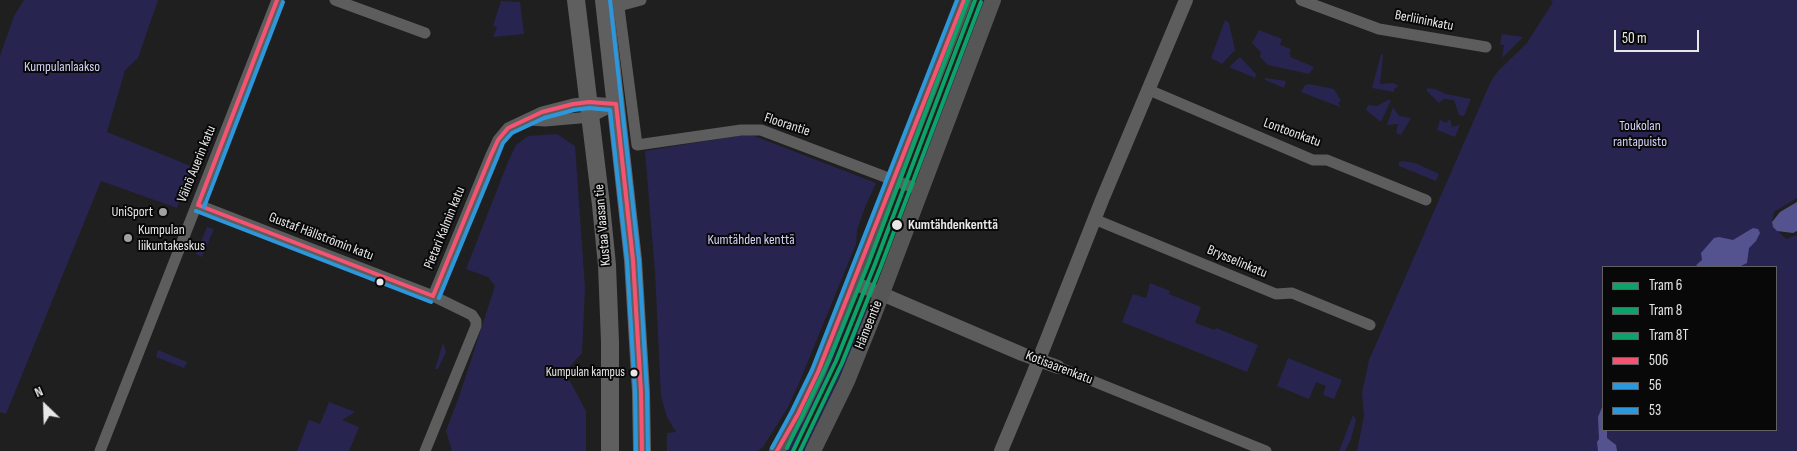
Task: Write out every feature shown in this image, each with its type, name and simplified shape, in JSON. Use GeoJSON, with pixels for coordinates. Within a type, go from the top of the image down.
{"type":"FeatureCollection","features":[{"type":"Feature","properties":{"kind":"main road","name":"Kustaa Vaasan tie"},"geometry":{"type":"LineString","coordinates":[[576,0],[607,265],[610,351],[610,451]]}},
{"type":"Feature","properties":{"kind":"main road"},"geometry":{"type":"LineString","coordinates":[[776,451],[798,414],[818,372],[964,0]]}},
{"type":"Feature","properties":{"kind":"main road","name":"Hämeentie"},"geometry":{"type":"LineString","coordinates":[[813,451],[847,381],[882,294],[993,0]]}},
{"type":"Feature","properties":{"kind":"main road","name":"Kustaa Vaasan tie"},"geometry":{"type":"LineString","coordinates":[[614,2],[616,104],[633,260],[641,392],[642,451]]}},
{"type":"Feature","properties":{"kind":"street","name":"Väinö Auerin katu"},"geometry":{"type":"LineString","coordinates":[[100,451],[277,0]]}},
{"type":"Feature","properties":{"kind":"street"},"geometry":{"type":"LineString","coordinates":[[334,0],[425,33]]}},
{"type":"Feature","properties":{"kind":"street"},"geometry":{"type":"LineString","coordinates":[[614,2],[641,0]]}},
{"type":"Feature","properties":{"kind":"street"},"geometry":{"type":"LineString","coordinates":[[1000,451],[1094,219],[1186,0]]}},
{"type":"Feature","properties":{"kind":"street","name":"Berliininkatu"},"geometry":{"type":"LineString","coordinates":[[1301,0],[1379,30],[1486,47]]}},
{"type":"Feature","properties":{"kind":"street","name":"Floorantie"},"geometry":{"type":"LineString","coordinates":[[614,2],[637,145],[741,130],[761,130],[920,190]]}},
{"type":"Feature","properties":{"kind":"street","name":"Lontoonkatu"},"geometry":{"type":"LineString","coordinates":[[1149,90],[1313,160],[1327,160],[1426,200]]}},
{"type":"Feature","properties":{"kind":"street","name":"Pietari Kalmin katu"},"geometry":{"type":"LineString","coordinates":[[434,296],[498,140],[508,128],[527,120],[545,121],[616,104]]}},
{"type":"Feature","properties":{"kind":"street","name":"Gustaf Hällströmin katu"},"geometry":{"type":"LineString","coordinates":[[198,205],[434,296]]}},
{"type":"Feature","properties":{"kind":"street","name":"Brysselinkatu"},"geometry":{"type":"LineString","coordinates":[[1094,219],[1276,294],[1292,293],[1370,325]]}},
{"type":"Feature","properties":{"kind":"street","name":"Kotisaarenkatu"},"geometry":{"type":"LineString","coordinates":[[853,283],[1038,360],[1266,451]]}},
{"type":"Feature","properties":{"kind":"street"},"geometry":{"type":"LineString","coordinates":[[425,451],[467,351],[476,321],[472,315],[434,296]]}},
{"type":"Feature","properties":{"kind":"green space","name":"Kumpulanlaakso"},"geometry":{"type":"Polygon","coordinates":[[[24,0],[158,0],[138,58],[125,70],[107,132],[193,167],[177,208],[101,181],[6,414],[0,412],[0,56],[14,16],[24,0]]]}},
{"type":"Feature","properties":{"kind":"green space"},"geometry":{"type":"Polygon","coordinates":[[[982,0],[986,0],[921,170],[917,172],[982,0]]]}},
{"type":"Feature","properties":{"kind":"green space","name":"Toukolan rantapuisto"},"geometry":{"type":"Polygon","coordinates":[[[1550,0],[1797,0],[1797,198],[1774,212],[1772,222],[1773,227],[1786,239],[1797,235],[1797,451],[1357,451],[1364,416],[1362,393],[1369,360],[1491,81],[1498,71],[1527,43],[1553,2],[1550,0]]]}},
{"type":"Feature","properties":{"kind":"green space"},"geometry":{"type":"Polygon","coordinates":[[[501,1],[520,2],[524,34],[493,37],[497,27],[493,26],[501,1]]]}},
{"type":"Feature","properties":{"kind":"green space"},"geometry":{"type":"Polygon","coordinates":[[[1225,20],[1229,23],[1235,50],[1222,64],[1211,58],[1225,20]]]}},
{"type":"Feature","properties":{"kind":"green space"},"geometry":{"type":"Polygon","coordinates":[[[1259,30],[1282,39],[1280,45],[1291,49],[1290,57],[1314,67],[1309,74],[1268,65],[1260,57],[1261,52],[1252,43],[1259,30]]]}},
{"type":"Feature","properties":{"kind":"green space"},"geometry":{"type":"Polygon","coordinates":[[[1502,34],[1523,37],[1502,58],[1504,45],[1500,45],[1502,34]]]}},
{"type":"Feature","properties":{"kind":"green space"},"geometry":{"type":"Polygon","coordinates":[[[1381,54],[1383,55],[1380,84],[1393,83],[1399,86],[1394,89],[1394,92],[1372,88],[1381,54]]]}},
{"type":"Feature","properties":{"kind":"green space"},"geometry":{"type":"Polygon","coordinates":[[[1240,57],[1256,74],[1255,78],[1229,67],[1240,57]]]}},
{"type":"Feature","properties":{"kind":"green space"},"geometry":{"type":"Polygon","coordinates":[[[1265,78],[1286,81],[1284,88],[1265,80],[1265,78]]]}},
{"type":"Feature","properties":{"kind":"green space"},"geometry":{"type":"Polygon","coordinates":[[[1309,84],[1334,89],[1341,101],[1338,103],[1340,107],[1301,92],[1305,85],[1309,84]]]}},
{"type":"Feature","properties":{"kind":"green space"},"geometry":{"type":"Polygon","coordinates":[[[1427,88],[1471,99],[1464,116],[1459,115],[1454,100],[1444,99],[1439,103],[1427,91],[1427,88]]]}},
{"type":"Feature","properties":{"kind":"green space"},"geometry":{"type":"Polygon","coordinates":[[[1391,100],[1381,122],[1366,110],[1368,105],[1377,106],[1391,100]]]}},
{"type":"Feature","properties":{"kind":"green space"},"geometry":{"type":"Polygon","coordinates":[[[1393,107],[1399,116],[1411,118],[1401,135],[1396,133],[1398,124],[1387,125],[1393,107]]]}},
{"type":"Feature","properties":{"kind":"green space"},"geometry":{"type":"Polygon","coordinates":[[[1450,119],[1452,127],[1460,125],[1455,137],[1437,130],[1440,120],[1446,123],[1450,119]]]}},
{"type":"Feature","properties":{"kind":"green space"},"geometry":{"type":"Polygon","coordinates":[[[557,134],[575,146],[585,288],[582,353],[565,372],[586,411],[586,451],[452,451],[446,431],[495,286],[488,277],[466,269],[516,145],[528,136],[557,134]]]}},
{"type":"Feature","properties":{"kind":"green space","name":"Kumtähden kenttä"},"geometry":{"type":"Polygon","coordinates":[[[749,134],[876,183],[857,230],[856,244],[799,383],[787,409],[763,447],[758,451],[667,451],[667,433],[676,432],[667,417],[661,396],[655,272],[645,151],[749,134]]]}},
{"type":"Feature","properties":{"kind":"green space"},"geometry":{"type":"Polygon","coordinates":[[[1399,162],[1415,163],[1439,174],[1436,181],[1399,166],[1399,162]]]}},
{"type":"Feature","properties":{"kind":"green space"},"geometry":{"type":"Polygon","coordinates":[[[207,227],[214,229],[202,257],[196,254],[207,227]]]}},
{"type":"Feature","properties":{"kind":"green space"},"geometry":{"type":"Polygon","coordinates":[[[1150,283],[1170,291],[1169,294],[1201,307],[1195,323],[1215,330],[1216,328],[1258,345],[1247,372],[1122,322],[1133,294],[1146,298],[1150,283]]]}},
{"type":"Feature","properties":{"kind":"green space"},"geometry":{"type":"Polygon","coordinates":[[[854,304],[827,376],[803,429],[791,451],[785,451],[854,304]]]}},
{"type":"Feature","properties":{"kind":"green space"},"geometry":{"type":"Polygon","coordinates":[[[865,308],[867,311],[847,364],[806,451],[802,451],[836,381],[865,308]]]}},
{"type":"Feature","properties":{"kind":"green space"},"geometry":{"type":"Polygon","coordinates":[[[443,343],[446,352],[438,369],[435,369],[443,343]]]}},
{"type":"Feature","properties":{"kind":"green space"},"geometry":{"type":"Polygon","coordinates":[[[158,350],[187,362],[184,368],[156,357],[158,350]]]}},
{"type":"Feature","properties":{"kind":"green space"},"geometry":{"type":"Polygon","coordinates":[[[1288,358],[1342,380],[1334,399],[1323,395],[1326,386],[1316,382],[1309,399],[1277,386],[1288,358]]]}},
{"type":"Feature","properties":{"kind":"green space"},"geometry":{"type":"Polygon","coordinates":[[[329,402],[355,412],[342,420],[359,427],[349,451],[297,451],[309,420],[320,424],[329,402]]]}},
{"type":"Feature","properties":{"kind":"green space"},"geometry":{"type":"Polygon","coordinates":[[[1353,415],[1356,420],[1351,439],[1345,451],[1339,451],[1353,415]]]}},
{"type":"Feature","properties":{"kind":"shaded area"},"geometry":{"type":"Polygon","coordinates":[[[1797,202],[1797,231],[1793,233],[1777,231],[1773,227],[1772,222],[1780,212],[1797,202]]]}},
{"type":"Feature","properties":{"kind":"shaded area"},"geometry":{"type":"Polygon","coordinates":[[[1753,228],[1758,229],[1760,233],[1756,241],[1749,248],[1747,263],[1741,266],[1696,265],[1702,260],[1701,253],[1714,238],[1719,237],[1733,240],[1753,228]]]}},
{"type":"Feature","properties":{"kind":"shaded area"},"geometry":{"type":"Polygon","coordinates":[[[1602,407],[1602,431],[1607,431],[1607,438],[1616,445],[1617,451],[1598,451],[1598,417],[1602,407]]]}},
{"type":"Feature","properties":{"kind":"tram line","name":"8T"},"geometry":{"type":"LineString","coordinates":[[787,448],[830,358],[869,262],[968,0]]}},
{"type":"Feature","properties":{"kind":"tram line","name":"6"},"geometry":{"type":"LineString","coordinates":[[793,451],[836,361],[875,264],[975,0]]}},
{"type":"Feature","properties":{"kind":"tram line","name":"8"},"geometry":{"type":"LineString","coordinates":[[800,451],[842,363],[881,266],[981,2]]}},
{"type":"Feature","properties":{"kind":"transit line","name":"506"},"geometry":{"type":"LineString","coordinates":[[198,205],[277,0]]}},
{"type":"Feature","properties":{"kind":"transit line","name":"53"},"geometry":{"type":"LineString","coordinates":[[610,0],[639,260],[647,392],[648,451]]}},
{"type":"Feature","properties":{"kind":"transit line","name":"53"},"geometry":{"type":"LineString","coordinates":[[772,448],[812,370],[957,0]]}},
{"type":"Feature","properties":{"kind":"transit line","name":"506"},"geometry":{"type":"LineString","coordinates":[[777,451],[798,414],[818,372],[964,0]]}},
{"type":"Feature","properties":{"kind":"transit line","name":"56"},"geometry":{"type":"LineString","coordinates":[[204,207],[283,2]]}},
{"type":"Feature","properties":{"kind":"transit line","name":"506"},"geometry":{"type":"LineString","coordinates":[[433,296],[491,155],[498,140],[508,128],[542,112],[573,104],[589,102],[616,104],[633,260],[641,392],[642,451]]}},
{"type":"Feature","properties":{"kind":"transit line","name":"56"},"geometry":{"type":"LineString","coordinates":[[439,298],[503,143],[512,133],[544,118],[574,110],[589,108],[610,110],[627,261],[635,392],[636,451]]}},
{"type":"Feature","properties":{"kind":"transit line","name":"506"},"geometry":{"type":"LineString","coordinates":[[198,205],[433,296]]}},
{"type":"Feature","properties":{"kind":"transit line","name":"56"},"geometry":{"type":"LineString","coordinates":[[196,211],[431,302]]}},
{"type":"Feature","properties":{"kind":"place","name":"UniSport"},"geometry":{"type":"Point","coordinates":[163,212]}},
{"type":"Feature","properties":{"kind":"place","name":"Kumtähdenkenttä"},"geometry":{"type":"Point","coordinates":[897,225]}},
{"type":"Feature","properties":{"kind":"place","name":"Kumpulan liikuntakeskus"},"geometry":{"type":"Point","coordinates":[128,238]}},
{"type":"Feature","properties":{"kind":"place","name":"Kumpulan kampus"},"geometry":{"type":"Point","coordinates":[634,373]}}]}
